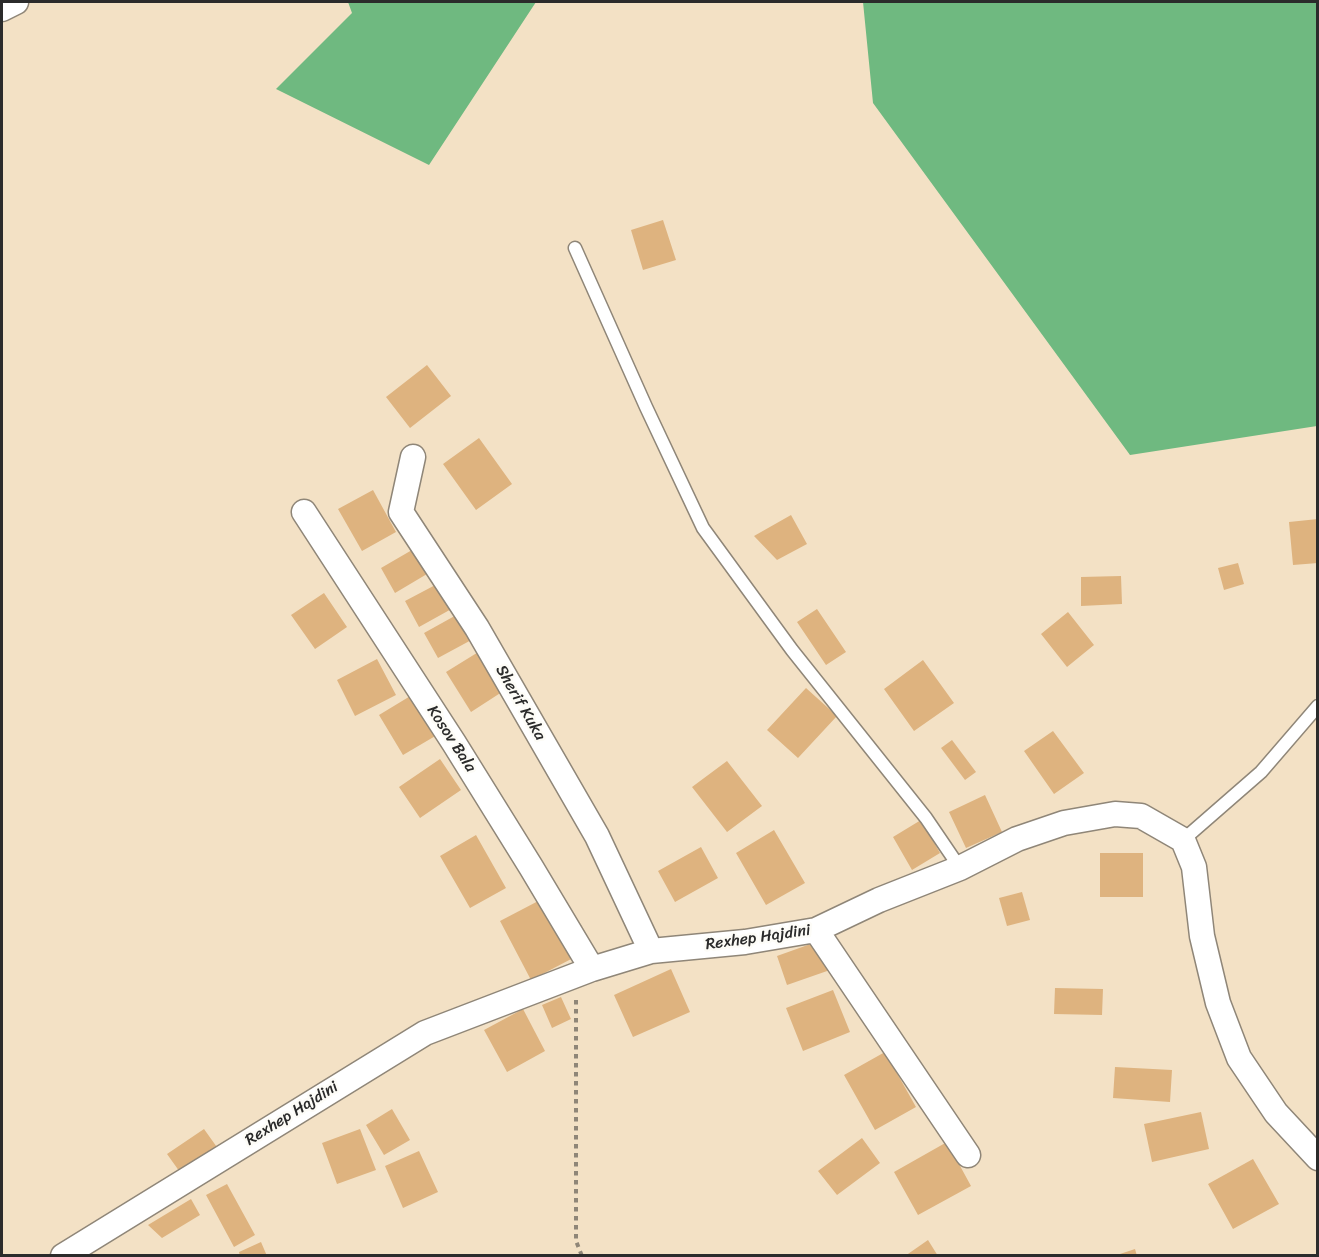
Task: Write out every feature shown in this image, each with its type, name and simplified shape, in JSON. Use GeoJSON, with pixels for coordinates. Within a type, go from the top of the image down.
{"type":"FeatureCollection","features":[{"type":"Feature","properties":{"kind":"street"},"geometry":{"type":"LineString","coordinates":[[2,9],[16,2]]}},
{"type":"Feature","properties":{"kind":"street","name":"Sherif Kuka"},"geometry":{"type":"LineString","coordinates":[[413,458],[401,512],[477,628],[591,826],[651,951]]}},
{"type":"Feature","properties":{"kind":"street","name":"Kosov Bala"},"geometry":{"type":"LineString","coordinates":[[304,512],[454,743],[531,867],[584,973]]}},
{"type":"Feature","properties":{"kind":"street","name":"Rexhep Hajdini"},"geometry":{"type":"LineString","coordinates":[[63,1256],[426,1033],[584,973],[651,951],[745,942],[816,930],[879,900],[960,868],[1017,839],[1064,823],[1114,814],[1141,816],[1183,840]]}},
{"type":"Feature","properties":{"kind":"street"},"geometry":{"type":"LineString","coordinates":[[1183,840],[1194,867],[1203,936],[1218,1003],[1239,1058],[1276,1113],[1317,1158]]}},
{"type":"Feature","properties":{"kind":"street"},"geometry":{"type":"LineString","coordinates":[[816,930],[968,1155]]}},
{"type":"Feature","properties":{"kind":"lane"},"geometry":{"type":"LineString","coordinates":[[575,248],[703,528],[792,650],[926,818],[960,868]]}},
{"type":"Feature","properties":{"kind":"lane"},"geometry":{"type":"LineString","coordinates":[[1183,840],[1261,772],[1317,706]]}},
{"type":"Feature","properties":{"kind":"path"},"geometry":{"type":"LineString","coordinates":[[582,1256],[576,1241],[584,973]]}},
{"type":"Feature","properties":{"kind":"green space"},"geometry":{"type":"Polygon","coordinates":[[[348,2],[536,2],[429,165],[276,89],[352,13],[348,2]]]}},
{"type":"Feature","properties":{"kind":"green space"},"geometry":{"type":"Polygon","coordinates":[[[863,2],[1317,2],[1317,426],[1130,455],[873,103],[863,2]]]}},
{"type":"Feature","properties":{"kind":"building"},"geometry":{"type":"Polygon","coordinates":[[[663,220],[676,260],[643,270],[631,230],[663,220]]]}},
{"type":"Feature","properties":{"kind":"building"},"geometry":{"type":"Polygon","coordinates":[[[427,365],[451,396],[410,428],[386,397],[427,365]]]}},
{"type":"Feature","properties":{"kind":"building"},"geometry":{"type":"Polygon","coordinates":[[[479,438],[512,484],[476,510],[443,464],[479,438]]]}},
{"type":"Feature","properties":{"kind":"building"},"geometry":{"type":"Polygon","coordinates":[[[373,490],[396,532],[362,551],[338,509],[373,490]]]}},
{"type":"Feature","properties":{"kind":"building"},"geometry":{"type":"Polygon","coordinates":[[[791,515],[807,544],[777,560],[754,536],[791,515]]]}},
{"type":"Feature","properties":{"kind":"building"},"geometry":{"type":"Polygon","coordinates":[[[1318,519],[1318,563],[1293,565],[1289,522],[1318,519]]]}},
{"type":"Feature","properties":{"kind":"building"},"geometry":{"type":"Polygon","coordinates":[[[412,550],[427,574],[395,593],[381,568],[412,550]]]}},
{"type":"Feature","properties":{"kind":"building"},"geometry":{"type":"Polygon","coordinates":[[[1238,563],[1244,584],[1224,590],[1218,568],[1238,563]]]}},
{"type":"Feature","properties":{"kind":"building"},"geometry":{"type":"Polygon","coordinates":[[[1121,576],[1122,604],[1081,606],[1081,577],[1121,576]]]}},
{"type":"Feature","properties":{"kind":"building"},"geometry":{"type":"Polygon","coordinates":[[[441,582],[455,607],[419,627],[405,601],[441,582]]]}},
{"type":"Feature","properties":{"kind":"building"},"geometry":{"type":"Polygon","coordinates":[[[324,593],[347,627],[315,649],[291,615],[324,593]]]}},
{"type":"Feature","properties":{"kind":"building"},"geometry":{"type":"Polygon","coordinates":[[[817,609],[846,652],[826,665],[797,622],[817,609]]]}},
{"type":"Feature","properties":{"kind":"building"},"geometry":{"type":"Polygon","coordinates":[[[1068,612],[1094,645],[1067,667],[1041,634],[1068,612]]]}},
{"type":"Feature","properties":{"kind":"building"},"geometry":{"type":"Polygon","coordinates":[[[460,613],[475,638],[438,658],[424,633],[460,613]]]}},
{"type":"Feature","properties":{"kind":"building"},"geometry":{"type":"Polygon","coordinates":[[[480,651],[505,690],[471,712],[446,672],[480,651]]]}},
{"type":"Feature","properties":{"kind":"building"},"geometry":{"type":"Polygon","coordinates":[[[377,659],[396,695],[355,716],[337,680],[377,659]]]}},
{"type":"Feature","properties":{"kind":"building"},"geometry":{"type":"Polygon","coordinates":[[[923,660],[954,703],[914,731],[884,689],[923,660]]]}},
{"type":"Feature","properties":{"kind":"building"},"geometry":{"type":"Polygon","coordinates":[[[806,688],[837,716],[798,758],[767,730],[806,688]]]}},
{"type":"Feature","properties":{"kind":"building"},"geometry":{"type":"Polygon","coordinates":[[[412,695],[437,735],[403,755],[379,715],[412,695]]]}},
{"type":"Feature","properties":{"kind":"building"},"geometry":{"type":"Polygon","coordinates":[[[1053,731],[1084,773],[1054,794],[1024,751],[1053,731]]]}},
{"type":"Feature","properties":{"kind":"building"},"geometry":{"type":"Polygon","coordinates":[[[952,740],[976,772],[965,780],[941,748],[952,740]]]}},
{"type":"Feature","properties":{"kind":"building"},"geometry":{"type":"Polygon","coordinates":[[[440,759],[461,790],[420,818],[399,787],[440,759]]]}},
{"type":"Feature","properties":{"kind":"building"},"geometry":{"type":"Polygon","coordinates":[[[727,761],[762,806],[727,832],[692,787],[727,761]]]}},
{"type":"Feature","properties":{"kind":"building"},"geometry":{"type":"Polygon","coordinates":[[[985,795],[1002,832],[966,848],[949,812],[985,795]]]}},
{"type":"Feature","properties":{"kind":"building"},"geometry":{"type":"Polygon","coordinates":[[[921,820],[940,853],[912,870],[893,837],[921,820]]]}},
{"type":"Feature","properties":{"kind":"building"},"geometry":{"type":"Polygon","coordinates":[[[774,830],[805,883],[766,905],[736,853],[774,830]]]}},
{"type":"Feature","properties":{"kind":"building"},"geometry":{"type":"Polygon","coordinates":[[[476,835],[506,888],[470,908],[440,856],[476,835]]]}},
{"type":"Feature","properties":{"kind":"building"},"geometry":{"type":"Polygon","coordinates":[[[701,847],[718,878],[675,902],[658,871],[701,847]]]}},
{"type":"Feature","properties":{"kind":"building"},"geometry":{"type":"Polygon","coordinates":[[[1100,853],[1143,853],[1143,897],[1100,897],[1100,853]]]}},
{"type":"Feature","properties":{"kind":"building"},"geometry":{"type":"Polygon","coordinates":[[[1022,892],[1030,920],[1007,926],[999,898],[1022,892]]]}},
{"type":"Feature","properties":{"kind":"building"},"geometry":{"type":"Polygon","coordinates":[[[544,898],[575,957],[531,980],[500,921],[544,898]]]}},
{"type":"Feature","properties":{"kind":"building"},"geometry":{"type":"Polygon","coordinates":[[[819,941],[830,970],[787,985],[777,956],[819,941]]]}},
{"type":"Feature","properties":{"kind":"building"},"geometry":{"type":"Polygon","coordinates":[[[671,969],[690,1012],[633,1037],[614,995],[671,969]]]}},
{"type":"Feature","properties":{"kind":"building"},"geometry":{"type":"Polygon","coordinates":[[[1055,988],[1103,989],[1102,1015],[1054,1014],[1055,988]]]}},
{"type":"Feature","properties":{"kind":"building"},"geometry":{"type":"Polygon","coordinates":[[[833,990],[850,1032],[803,1051],[786,1008],[833,990]]]}},
{"type":"Feature","properties":{"kind":"building"},"geometry":{"type":"Polygon","coordinates":[[[561,997],[571,1019],[552,1028],[542,1005],[561,997]]]}},
{"type":"Feature","properties":{"kind":"building"},"geometry":{"type":"Polygon","coordinates":[[[523,1009],[545,1051],[507,1072],[484,1030],[523,1009]]]}},
{"type":"Feature","properties":{"kind":"building"},"geometry":{"type":"Polygon","coordinates":[[[885,1052],[916,1107],[875,1130],[844,1075],[885,1052]]]}},
{"type":"Feature","properties":{"kind":"building"},"geometry":{"type":"Polygon","coordinates":[[[1115,1067],[1172,1070],[1170,1102],[1113,1098],[1115,1067]]]}},
{"type":"Feature","properties":{"kind":"building"},"geometry":{"type":"Polygon","coordinates":[[[392,1109],[410,1140],[384,1155],[366,1125],[392,1109]]]}},
{"type":"Feature","properties":{"kind":"building"},"geometry":{"type":"Polygon","coordinates":[[[1201,1112],[1209,1149],[1152,1162],[1144,1124],[1201,1112]]]}},
{"type":"Feature","properties":{"kind":"building"},"geometry":{"type":"Polygon","coordinates":[[[204,1129],[219,1150],[182,1175],[167,1154],[204,1129]]]}},
{"type":"Feature","properties":{"kind":"building"},"geometry":{"type":"Polygon","coordinates":[[[360,1129],[376,1170],[337,1184],[322,1143],[360,1129]]]}},
{"type":"Feature","properties":{"kind":"building"},"geometry":{"type":"Polygon","coordinates":[[[862,1138],[880,1163],[837,1195],[818,1171],[862,1138]]]}},
{"type":"Feature","properties":{"kind":"building"},"geometry":{"type":"Polygon","coordinates":[[[947,1142],[971,1186],[918,1215],[894,1172],[947,1142]]]}},
{"type":"Feature","properties":{"kind":"building"},"geometry":{"type":"Polygon","coordinates":[[[419,1151],[438,1192],[403,1208],[385,1166],[419,1151]]]}},
{"type":"Feature","properties":{"kind":"building"},"geometry":{"type":"Polygon","coordinates":[[[1253,1159],[1279,1204],[1233,1229],[1208,1184],[1253,1159]]]}},
{"type":"Feature","properties":{"kind":"building"},"geometry":{"type":"Polygon","coordinates":[[[227,1184],[255,1235],[234,1247],[206,1195],[227,1184]]]}},
{"type":"Feature","properties":{"kind":"building"},"geometry":{"type":"Polygon","coordinates":[[[191,1199],[200,1215],[162,1238],[148,1225],[191,1199]]]}},
{"type":"Feature","properties":{"kind":"building"},"geometry":{"type":"Polygon","coordinates":[[[928,1240],[938,1256],[905,1256],[928,1240]]]}},
{"type":"Feature","properties":{"kind":"building"},"geometry":{"type":"Polygon","coordinates":[[[261,1242],[267,1256],[240,1256],[239,1252],[261,1242]]]}},
{"type":"Feature","properties":{"kind":"building"},"geometry":{"type":"Polygon","coordinates":[[[1135,1249],[1137,1256],[1117,1256],[1117,1255],[1135,1249]]]}}]}
